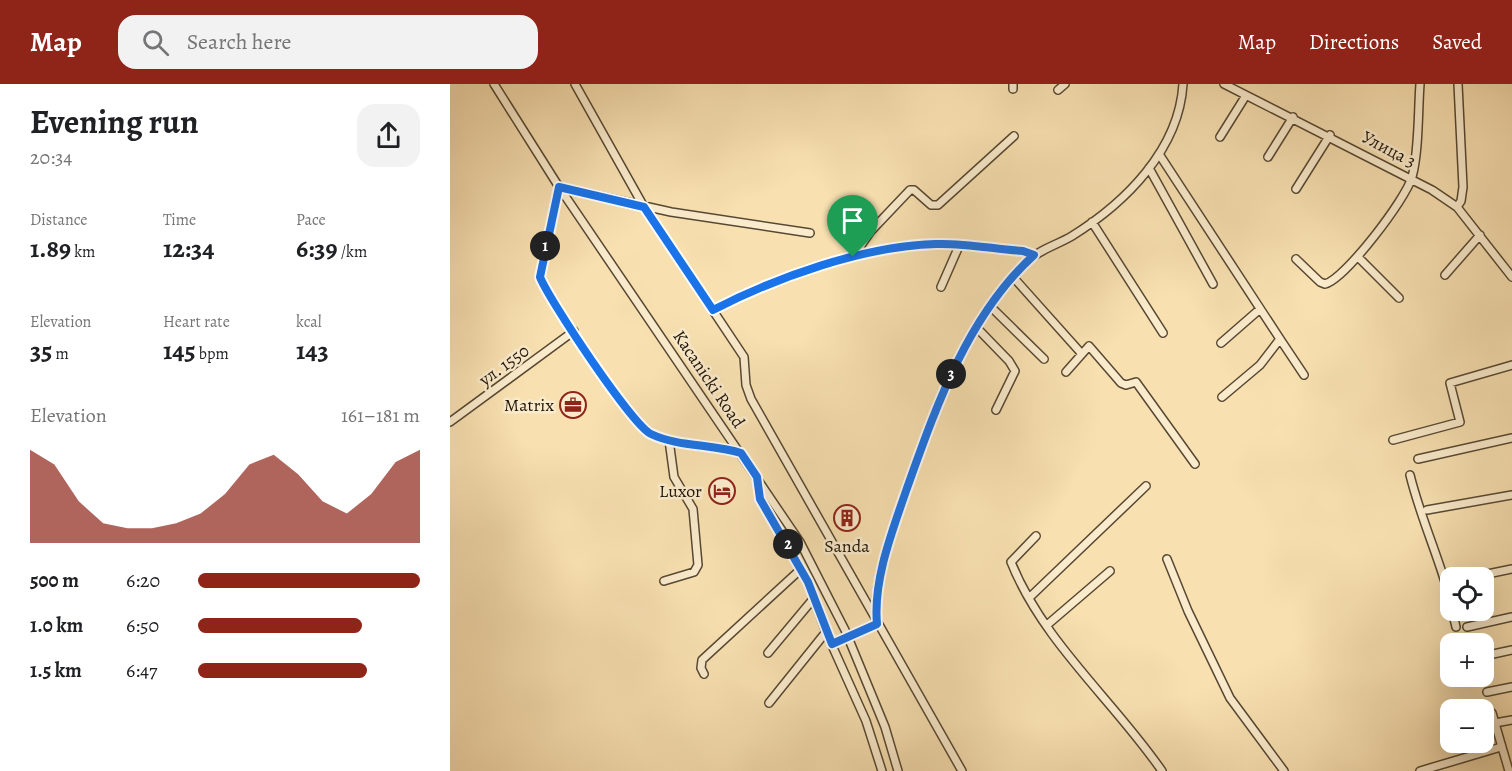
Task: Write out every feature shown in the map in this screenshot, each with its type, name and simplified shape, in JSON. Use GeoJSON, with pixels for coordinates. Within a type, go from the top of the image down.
{"type":"FeatureCollection","features":[{"type":"Feature","properties":{"kind":"street","name":"Kacanicki Road"},"geometry":{"type":"LineString","coordinates":[[494,84],[559,187],[800,542],[845,630],[885,727],[898,771]]}},
{"type":"Feature","properties":{"kind":"street"},"geometry":{"type":"LineString","coordinates":[[574,84],[644,207],[744,357],[746,385],[751,399],[962,771]]}},
{"type":"Feature","properties":{"kind":"street"},"geometry":{"type":"LineString","coordinates":[[1058,90],[1065,84]]}},
{"type":"Feature","properties":{"kind":"street"},"geometry":{"type":"LineString","coordinates":[[877,624],[875,606],[894,525],[937,408],[977,328],[1013,277],[1034,255],[1055,246],[1092,222],[1132,188],[1149,168],[1159,154],[1181,104],[1183,84]]}},
{"type":"Feature","properties":{"kind":"street","name":"Улица 3"},"geometry":{"type":"LineString","coordinates":[[1224,84],[1245,97],[1293,117],[1412,178],[1457,207],[1512,277]]}},
{"type":"Feature","properties":{"kind":"street"},"geometry":{"type":"LineString","coordinates":[[1296,259],[1325,284],[1333,281],[1358,257],[1404,195],[1412,178],[1420,84]]}},
{"type":"Feature","properties":{"kind":"street"},"geometry":{"type":"LineString","coordinates":[[1457,207],[1461,201],[1463,187],[1458,84]]}},
{"type":"Feature","properties":{"kind":"street"},"geometry":{"type":"LineString","coordinates":[[1220,137],[1245,97]]}},
{"type":"Feature","properties":{"kind":"street"},"geometry":{"type":"LineString","coordinates":[[1268,157],[1293,117]]}},
{"type":"Feature","properties":{"kind":"street"},"geometry":{"type":"LineString","coordinates":[[1296,189],[1330,135]]}},
{"type":"Feature","properties":{"kind":"street"},"geometry":{"type":"LineString","coordinates":[[853,257],[864,240],[910,190],[914,190],[931,205],[938,205],[1014,136]]}},
{"type":"Feature","properties":{"kind":"street"},"geometry":{"type":"LineString","coordinates":[[1159,154],[1304,375]]}},
{"type":"Feature","properties":{"kind":"street"},"geometry":{"type":"LineString","coordinates":[[1149,168],[1213,284]]}},
{"type":"Feature","properties":{"kind":"street"},"geometry":{"type":"LineString","coordinates":[[741,453],[669,440],[641,428],[574,331],[540,277],[559,187],[644,207],[810,233]]}},
{"type":"Feature","properties":{"kind":"street"},"geometry":{"type":"LineString","coordinates":[[1092,222],[1163,333]]}},
{"type":"Feature","properties":{"kind":"street"},"geometry":{"type":"LineString","coordinates":[[1445,275],[1480,235]]}},
{"type":"Feature","properties":{"kind":"street"},"geometry":{"type":"LineString","coordinates":[[713,310],[755,291],[853,257],[921,245],[1023,251],[1034,255]]}},
{"type":"Feature","properties":{"kind":"street"},"geometry":{"type":"LineString","coordinates":[[941,287],[959,246]]}},
{"type":"Feature","properties":{"kind":"street"},"geometry":{"type":"LineString","coordinates":[[1358,257],[1398,298]]}},
{"type":"Feature","properties":{"kind":"street"},"geometry":{"type":"LineString","coordinates":[[1013,277],[1081,353]]}},
{"type":"Feature","properties":{"kind":"street"},"geometry":{"type":"LineString","coordinates":[[991,307],[1044,359]]}},
{"type":"Feature","properties":{"kind":"street"},"geometry":{"type":"LineString","coordinates":[[1221,343],[1260,309]]}},
{"type":"Feature","properties":{"kind":"street"},"geometry":{"type":"LineString","coordinates":[[977,328],[1016,371],[996,410]]}},
{"type":"Feature","properties":{"kind":"street","name":"ул. 1550"},"geometry":{"type":"LineString","coordinates":[[450,422],[574,331]]}},
{"type":"Feature","properties":{"kind":"street"},"geometry":{"type":"LineString","coordinates":[[1222,397],[1260,365],[1280,339]]}},
{"type":"Feature","properties":{"kind":"street"},"geometry":{"type":"LineString","coordinates":[[1066,372],[1089,346],[1120,383],[1126,385],[1136,382],[1195,465]]}},
{"type":"Feature","properties":{"kind":"street"},"geometry":{"type":"LineString","coordinates":[[1393,440],[1460,422],[1450,383],[1512,365]]}},
{"type":"Feature","properties":{"kind":"street"},"geometry":{"type":"LineString","coordinates":[[1418,459],[1512,438]]}},
{"type":"Feature","properties":{"kind":"street"},"geometry":{"type":"LineString","coordinates":[[664,581],[694,572],[698,565],[693,509],[674,477],[669,440]]}},
{"type":"Feature","properties":{"kind":"street"},"geometry":{"type":"LineString","coordinates":[[1410,475],[1417,503],[1442,567]]}},
{"type":"Feature","properties":{"kind":"street"},"geometry":{"type":"LineString","coordinates":[[757,477],[760,499],[801,569],[866,721],[882,771]]}},
{"type":"Feature","properties":{"kind":"street"},"geometry":{"type":"LineString","coordinates":[[1030,597],[1146,486]]}},
{"type":"Feature","properties":{"kind":"street"},"geometry":{"type":"LineString","coordinates":[[1428,510],[1512,495]]}},
{"type":"Feature","properties":{"kind":"street"},"geometry":{"type":"LineString","coordinates":[[1036,536],[1011,562],[1047,625],[1099,692],[1139,738],[1162,771]]}},
{"type":"Feature","properties":{"kind":"street"},"geometry":{"type":"LineString","coordinates":[[1167,559],[1188,611],[1230,698],[1284,771]]}},
{"type":"Feature","properties":{"kind":"street"},"geometry":{"type":"LineString","coordinates":[[704,674],[702,660],[801,569]]}},
{"type":"Feature","properties":{"kind":"street"},"geometry":{"type":"LineString","coordinates":[[1494,574],[1512,571]]}},
{"type":"Feature","properties":{"kind":"street"},"geometry":{"type":"LineString","coordinates":[[1047,625],[1110,572]]}},
{"type":"Feature","properties":{"kind":"street"},"geometry":{"type":"LineString","coordinates":[[768,653],[814,598]]}},
{"type":"Feature","properties":{"kind":"street"},"geometry":{"type":"LineString","coordinates":[[1467,627],[1512,617]]}},
{"type":"Feature","properties":{"kind":"street"},"geometry":{"type":"LineString","coordinates":[[1455,621],[1456,627]]}},
{"type":"Feature","properties":{"kind":"street"},"geometry":{"type":"LineString","coordinates":[[832,644],[877,624]]}},
{"type":"Feature","properties":{"kind":"street"},"geometry":{"type":"LineString","coordinates":[[769,703],[826,632]]}},
{"type":"Feature","properties":{"kind":"street"},"geometry":{"type":"LineString","coordinates":[[1494,654],[1512,650]]}},
{"type":"Feature","properties":{"kind":"street"},"geometry":{"type":"LineString","coordinates":[[1487,692],[1512,687]]}},
{"type":"Feature","properties":{"kind":"street"},"geometry":{"type":"LineString","coordinates":[[1494,720],[1509,771]]}},
{"type":"Feature","properties":{"kind":"street"},"geometry":{"type":"LineString","coordinates":[[1495,723],[1512,720]]}},
{"type":"Feature","properties":{"kind":"street"},"geometry":{"type":"LineString","coordinates":[[1420,771],[1501,747]]}},
{"type":"Feature","properties":{"kind":"place","name":"Matrix"},"geometry":{"type":"Point","coordinates":[573,405]}},
{"type":"Feature","properties":{"kind":"place","name":"Luxor"},"geometry":{"type":"Point","coordinates":[722,491]}},
{"type":"Feature","properties":{"kind":"place","name":"Sanda"},"geometry":{"type":"Point","coordinates":[847,518]}},
{"type":"Feature","properties":{"kind":"route"},"geometry":{"type":"LineString","coordinates":[[559,187],[644,207],[713,310],[765,287],[853,257],[934,244],[1023,251],[1034,255],[1013,277],[981,321],[950,376],[894,525],[875,606],[877,624],[832,644],[808,582],[760,499],[757,477],[741,453],[669,440],[641,428],[558,308],[540,277],[540,270],[559,187]]}}]}
